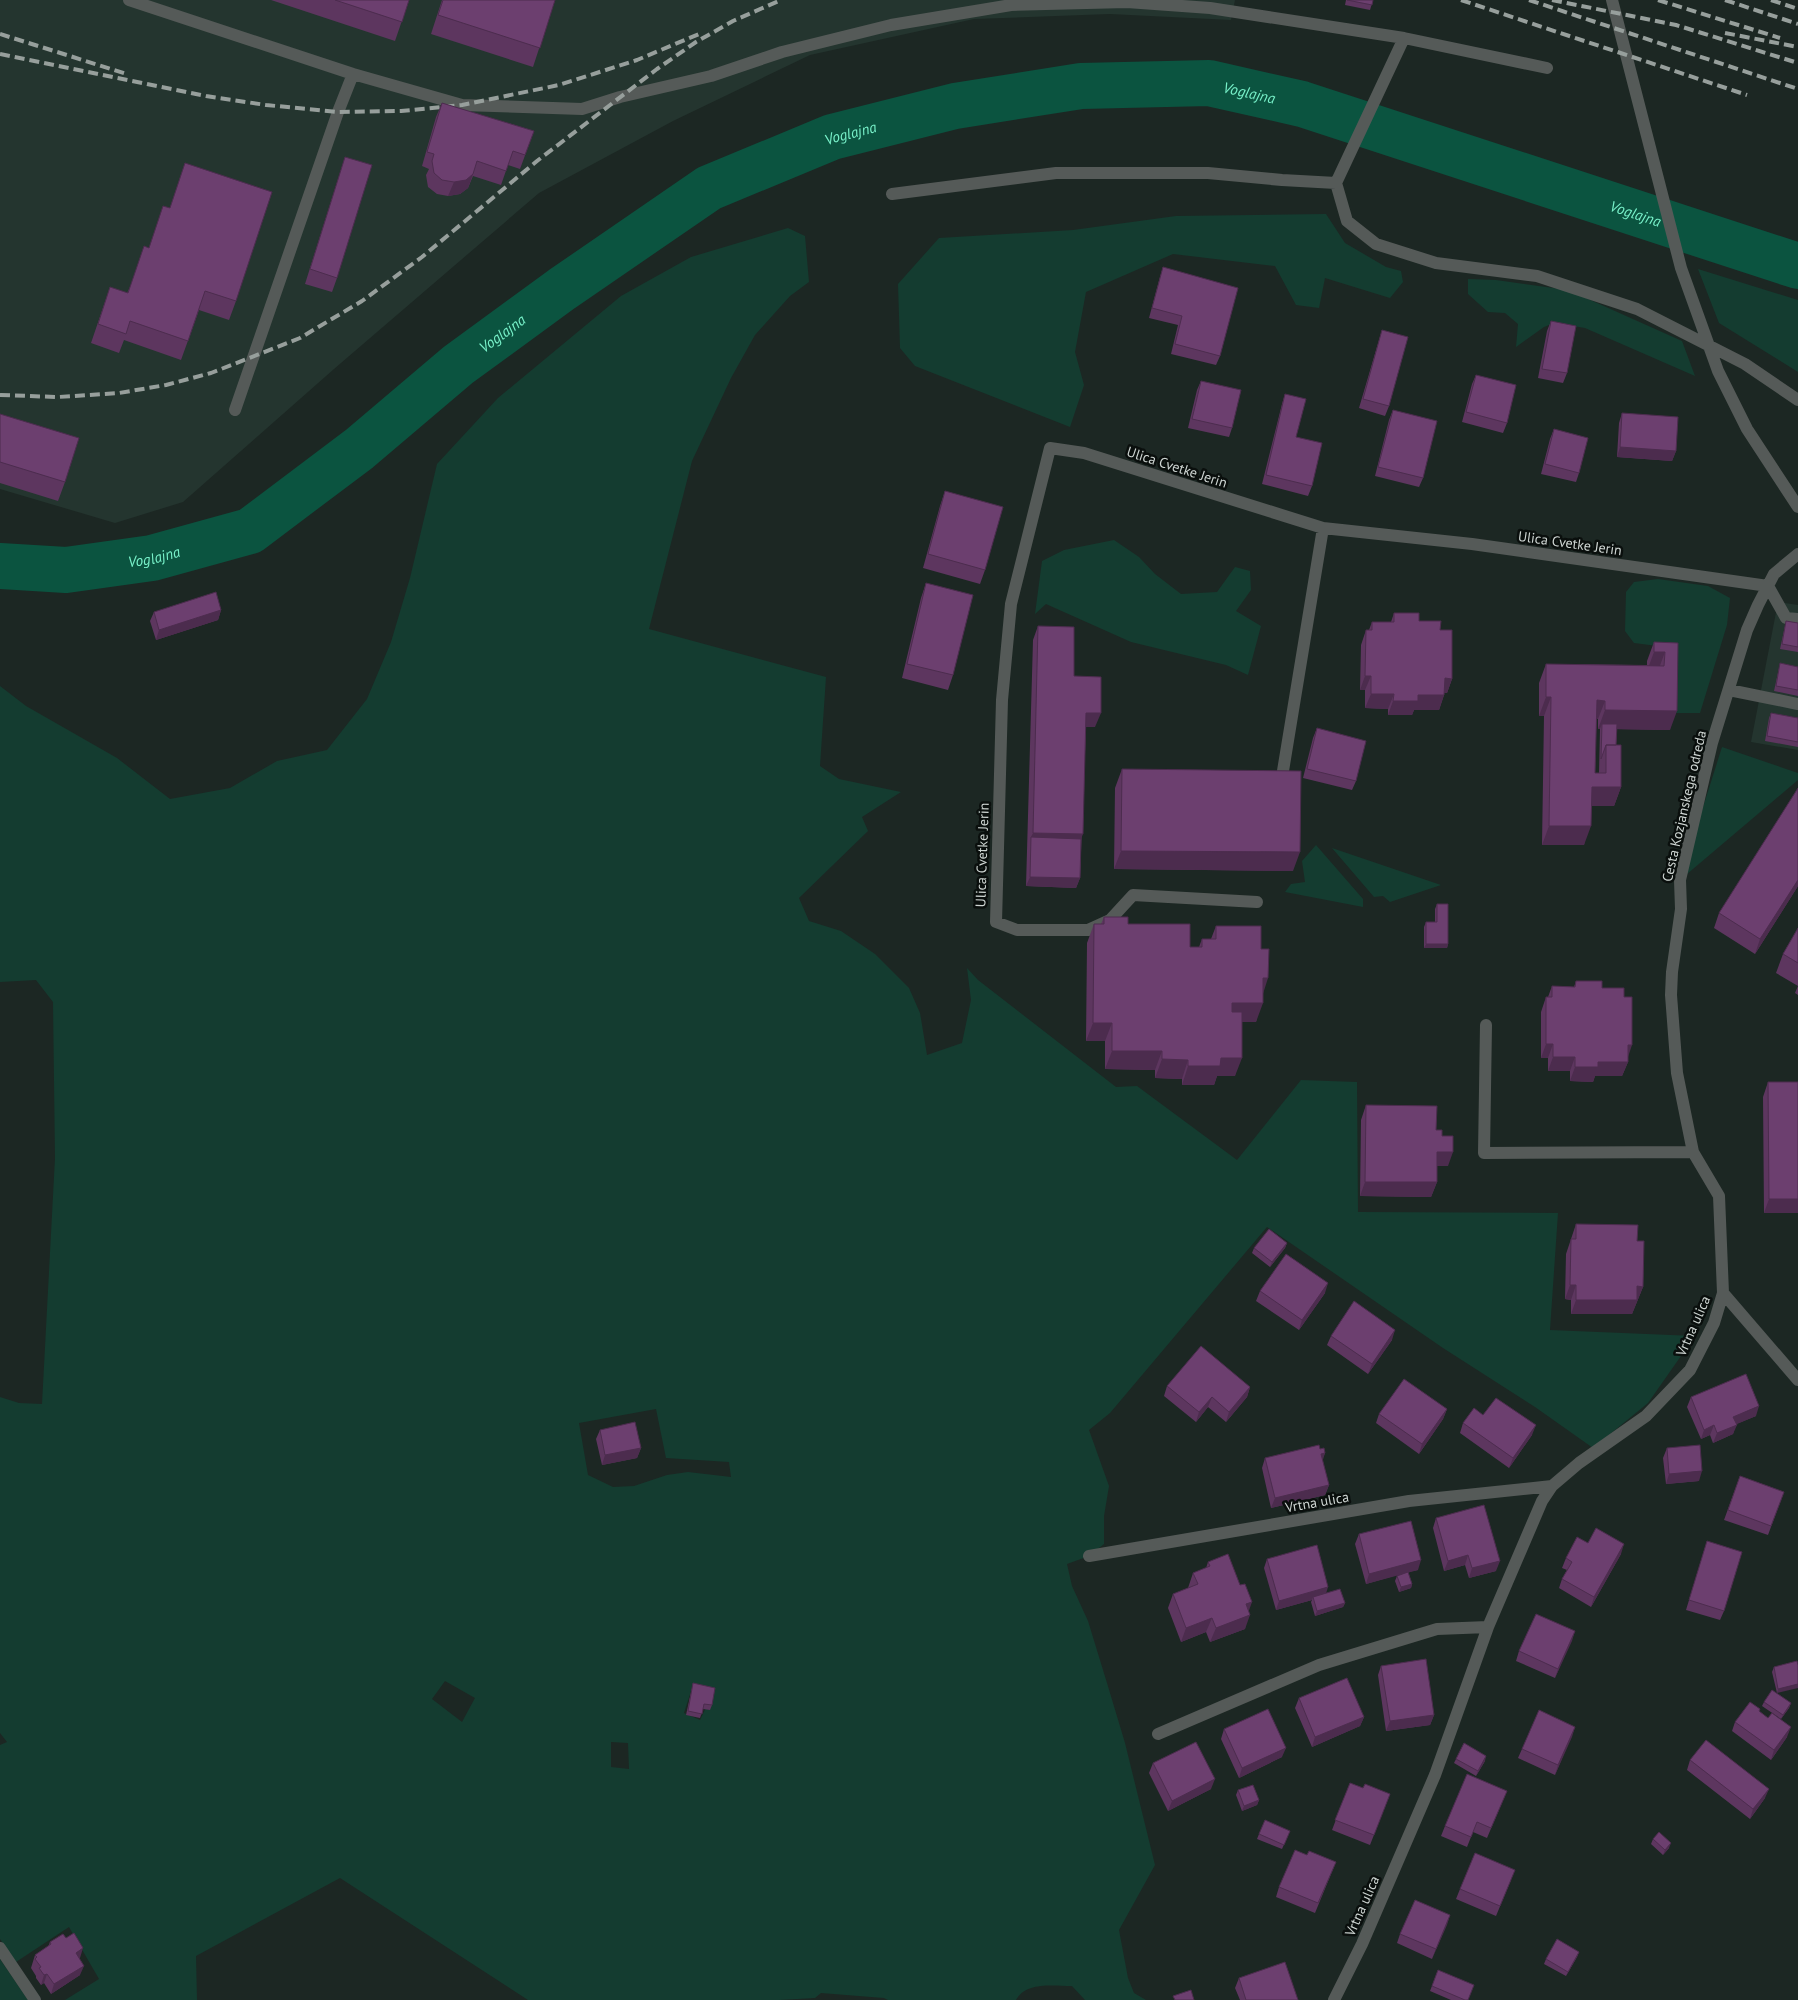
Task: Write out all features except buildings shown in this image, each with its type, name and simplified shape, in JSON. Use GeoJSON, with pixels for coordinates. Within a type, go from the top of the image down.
{"type":"FeatureCollection","features":[{"type":"Feature","properties":{"kind":"street"},"geometry":{"type":"LineString","coordinates":[[129,0],[353,74],[462,105],[582,109],[620,97],[711,76],[782,52],[891,25],[1011,5],[1127,2],[1210,8],[1404,38],[1547,68]]}},
{"type":"Feature","properties":{"kind":"street"},"geometry":{"type":"LineString","coordinates":[[1612,0],[1681,268],[1718,371],[1746,429],[1798,507]]}},
{"type":"Feature","properties":{"kind":"street"},"geometry":{"type":"LineString","coordinates":[[1404,38],[1348,153],[1336,183],[1347,221],[1376,244],[1436,263],[1537,276],[1637,308],[1745,364],[1798,400]]}},
{"type":"Feature","properties":{"kind":"street"},"geometry":{"type":"LineString","coordinates":[[235,410],[338,112],[353,74]]}},
{"type":"Feature","properties":{"kind":"street"},"geometry":{"type":"LineString","coordinates":[[892,194],[1056,173],[1208,173],[1336,183]]}},
{"type":"Feature","properties":{"kind":"street","name":"Ulica Cvetke Jerin"},"geometry":{"type":"LineString","coordinates":[[1257,902],[1133,895],[1110,920],[1088,930],[1018,930],[996,922],[1002,700],[1011,604],[1050,448],[1084,453],[1323,528],[1472,544],[1768,586]]}},
{"type":"Feature","properties":{"kind":"street"},"geometry":{"type":"LineString","coordinates":[[1281,783],[1323,528]]}},
{"type":"Feature","properties":{"kind":"street","name":"Cesta Kozjanskega odreda"},"geometry":{"type":"LineString","coordinates":[[1724,1293],[1719,1196],[1694,1152],[1677,1073],[1671,995],[1672,972],[1681,909],[1680,880],[1712,743],[1747,630],[1774,574],[1798,554]]}},
{"type":"Feature","properties":{"kind":"street"},"geometry":{"type":"LineString","coordinates":[[1768,586],[1786,618],[1798,619]]}},
{"type":"Feature","properties":{"kind":"street"},"geometry":{"type":"LineString","coordinates":[[1728,690],[1798,704]]}},
{"type":"Feature","properties":{"kind":"street"},"geometry":{"type":"LineString","coordinates":[[1486,1025],[1484,1153],[1694,1152]]}},
{"type":"Feature","properties":{"kind":"street"},"geometry":{"type":"LineString","coordinates":[[1724,1293],[1798,1380]]}},
{"type":"Feature","properties":{"kind":"street","name":"Vrtna ulica"},"geometry":{"type":"LineString","coordinates":[[1334,2000],[1362,1944],[1435,1775],[1488,1627],[1542,1501],[1552,1486],[1579,1463],[1646,1416],[1690,1370],[1714,1323],[1724,1293]]}},
{"type":"Feature","properties":{"kind":"street","name":"Vrtna ulica"},"geometry":{"type":"LineString","coordinates":[[1089,1556],[1409,1501],[1552,1486]]}},
{"type":"Feature","properties":{"kind":"street"},"geometry":{"type":"LineString","coordinates":[[1158,1734],[1320,1665],[1437,1629],[1488,1627]]}},
{"type":"Feature","properties":{"kind":"street"},"geometry":{"type":"LineString","coordinates":[[0,1948],[35,2000]]}},
{"type":"Feature","properties":{"kind":"shaded area"},"geometry":{"type":"Polygon","coordinates":[[[0,0],[1235,0],[1231,20],[1110,14],[974,19],[810,55],[673,121],[539,193],[183,502],[115,523],[0,489],[0,0]]]}},
{"type":"Feature","properties":{"kind":"shaded area"},"geometry":{"type":"Polygon","coordinates":[[[1778,602],[1798,605],[1798,750],[1751,742],[1778,602]]]}},
{"type":"Feature","properties":{"kind":"green space"},"geometry":{"type":"Polygon","coordinates":[[[1326,214],[1345,243],[1386,267],[1401,271],[1403,282],[1390,298],[1325,278],[1319,308],[1296,305],[1275,266],[1173,254],[1086,292],[1075,352],[1084,385],[1070,427],[915,366],[900,348],[898,284],[939,238],[1073,230],[1176,216],[1326,214]]]}},
{"type":"Feature","properties":{"kind":"green space"},"geometry":{"type":"Polygon","coordinates":[[[788,228],[805,236],[809,282],[790,296],[755,335],[731,378],[692,461],[649,629],[826,677],[820,766],[839,779],[901,792],[862,817],[868,831],[799,898],[809,921],[841,931],[875,954],[909,988],[920,1013],[927,1055],[962,1043],[971,1000],[967,968],[978,980],[1116,1087],[1137,1086],[1237,1160],[1301,1080],[1357,1082],[1358,1212],[1558,1213],[1550,1330],[1695,1336],[1648,1403],[1593,1448],[1267,1227],[1110,1413],[1089,1430],[1109,1486],[1104,1516],[1104,1544],[1089,1556],[1067,1564],[1072,1586],[1088,1621],[1125,1743],[1155,1865],[1119,1930],[1128,1978],[1134,1993],[1146,2000],[1085,2000],[1072,1986],[1049,1985],[1026,1990],[1016,2000],[888,2000],[884,1998],[821,1993],[815,1998],[779,2000],[528,2000],[340,1878],[196,1956],[197,2000],[65,2000],[99,1979],[69,1927],[16,1962],[0,1939],[0,1745],[7,1742],[0,1733],[0,1397],[19,1403],[42,1404],[55,1158],[53,1002],[36,980],[0,982],[0,686],[26,706],[117,758],[170,799],[230,788],[277,761],[327,750],[367,699],[391,642],[410,578],[437,464],[498,398],[621,296],[691,257],[788,228]],[[656,1409],[579,1423],[588,1475],[613,1487],[634,1486],[667,1475],[688,1472],[731,1477],[729,1462],[666,1458],[656,1409]],[[445,1681],[432,1699],[462,1722],[475,1698],[445,1681]],[[692,1688],[684,1713],[700,1720],[715,1689],[692,1688]],[[611,1742],[611,1767],[629,1769],[628,1743],[611,1742]]]}},
{"type":"Feature","properties":{"kind":"green space"},"geometry":{"type":"Polygon","coordinates":[[[1698,269],[1798,300],[1798,372],[1719,323],[1698,269]]]}},
{"type":"Feature","properties":{"kind":"green space"},"geometry":{"type":"Polygon","coordinates":[[[1468,279],[1496,280],[1568,290],[1682,341],[1695,376],[1585,328],[1554,323],[1544,327],[1516,347],[1518,324],[1505,313],[1488,312],[1468,294],[1468,279]]]}},
{"type":"Feature","properties":{"kind":"green space"},"geometry":{"type":"Polygon","coordinates":[[[1114,540],[1139,557],[1155,574],[1181,594],[1217,592],[1235,567],[1250,571],[1251,590],[1236,611],[1261,626],[1248,675],[1226,665],[1131,642],[1046,604],[1035,614],[1042,561],[1064,550],[1114,540]]]}},
{"type":"Feature","properties":{"kind":"green space"},"geometry":{"type":"Polygon","coordinates":[[[1658,579],[1708,586],[1730,598],[1727,625],[1700,713],[1674,713],[1673,648],[1634,643],[1625,631],[1626,592],[1634,582],[1658,579]]]}},
{"type":"Feature","properties":{"kind":"green space"},"geometry":{"type":"Polygon","coordinates":[[[1722,747],[1798,773],[1798,780],[1680,880],[1722,747]]]}},
{"type":"Feature","properties":{"kind":"green space"},"geometry":{"type":"Polygon","coordinates":[[[1316,845],[1363,899],[1363,907],[1285,892],[1291,884],[1305,882],[1302,861],[1316,845]]]}},
{"type":"Feature","properties":{"kind":"green space"},"geometry":{"type":"Polygon","coordinates":[[[1332,848],[1441,885],[1390,902],[1383,896],[1374,897],[1332,848]]]}},
{"type":"Feature","properties":{"kind":"green space"},"geometry":{"type":"Polygon","coordinates":[[[0,1959],[28,2000],[0,2000],[0,1959]]]}},
{"type":"Feature","properties":{"kind":"waterway","name":"Voglajna"},"geometry":{"type":"LineString","coordinates":[[0,566],[66,570],[152,558],[250,531],[359,449],[458,365],[562,289],[709,188],[832,137],[955,106],[1081,86],[1209,83],[1302,104],[1798,266]]}},
{"type":"Feature","properties":{"kind":"railway"},"geometry":{"type":"LineString","coordinates":[[0,395],[58,397],[119,393],[166,385],[211,373],[300,338],[362,301],[422,257],[537,161],[657,69],[696,42],[733,21],[781,0]]}},
{"type":"Feature","properties":{"kind":"railway"},"geometry":{"type":"LineString","coordinates":[[1461,0],[1747,95]]}},
{"type":"Feature","properties":{"kind":"railway"},"geometry":{"type":"LineString","coordinates":[[1529,0],[1798,89]]}},
{"type":"Feature","properties":{"kind":"railway"},"geometry":{"type":"LineString","coordinates":[[1552,0],[1676,25],[1798,63]]}},
{"type":"Feature","properties":{"kind":"railway"},"geometry":{"type":"LineString","coordinates":[[1658,0],[1780,38]]}},
{"type":"Feature","properties":{"kind":"railway"},"geometry":{"type":"LineString","coordinates":[[1725,0],[1798,24]]}},
{"type":"Feature","properties":{"kind":"railway"},"geometry":{"type":"LineString","coordinates":[[1771,0],[1798,9]]}},
{"type":"Feature","properties":{"kind":"railway"},"geometry":{"type":"LineString","coordinates":[[1725,33],[1798,47]]}},
{"type":"Feature","properties":{"kind":"railway"},"geometry":{"type":"LineString","coordinates":[[0,34],[127,74]]}},
{"type":"Feature","properties":{"kind":"railway"},"geometry":{"type":"LineString","coordinates":[[0,54],[206,96],[266,105],[338,112],[401,111],[462,105],[559,85],[637,60],[699,34]]}}]}
